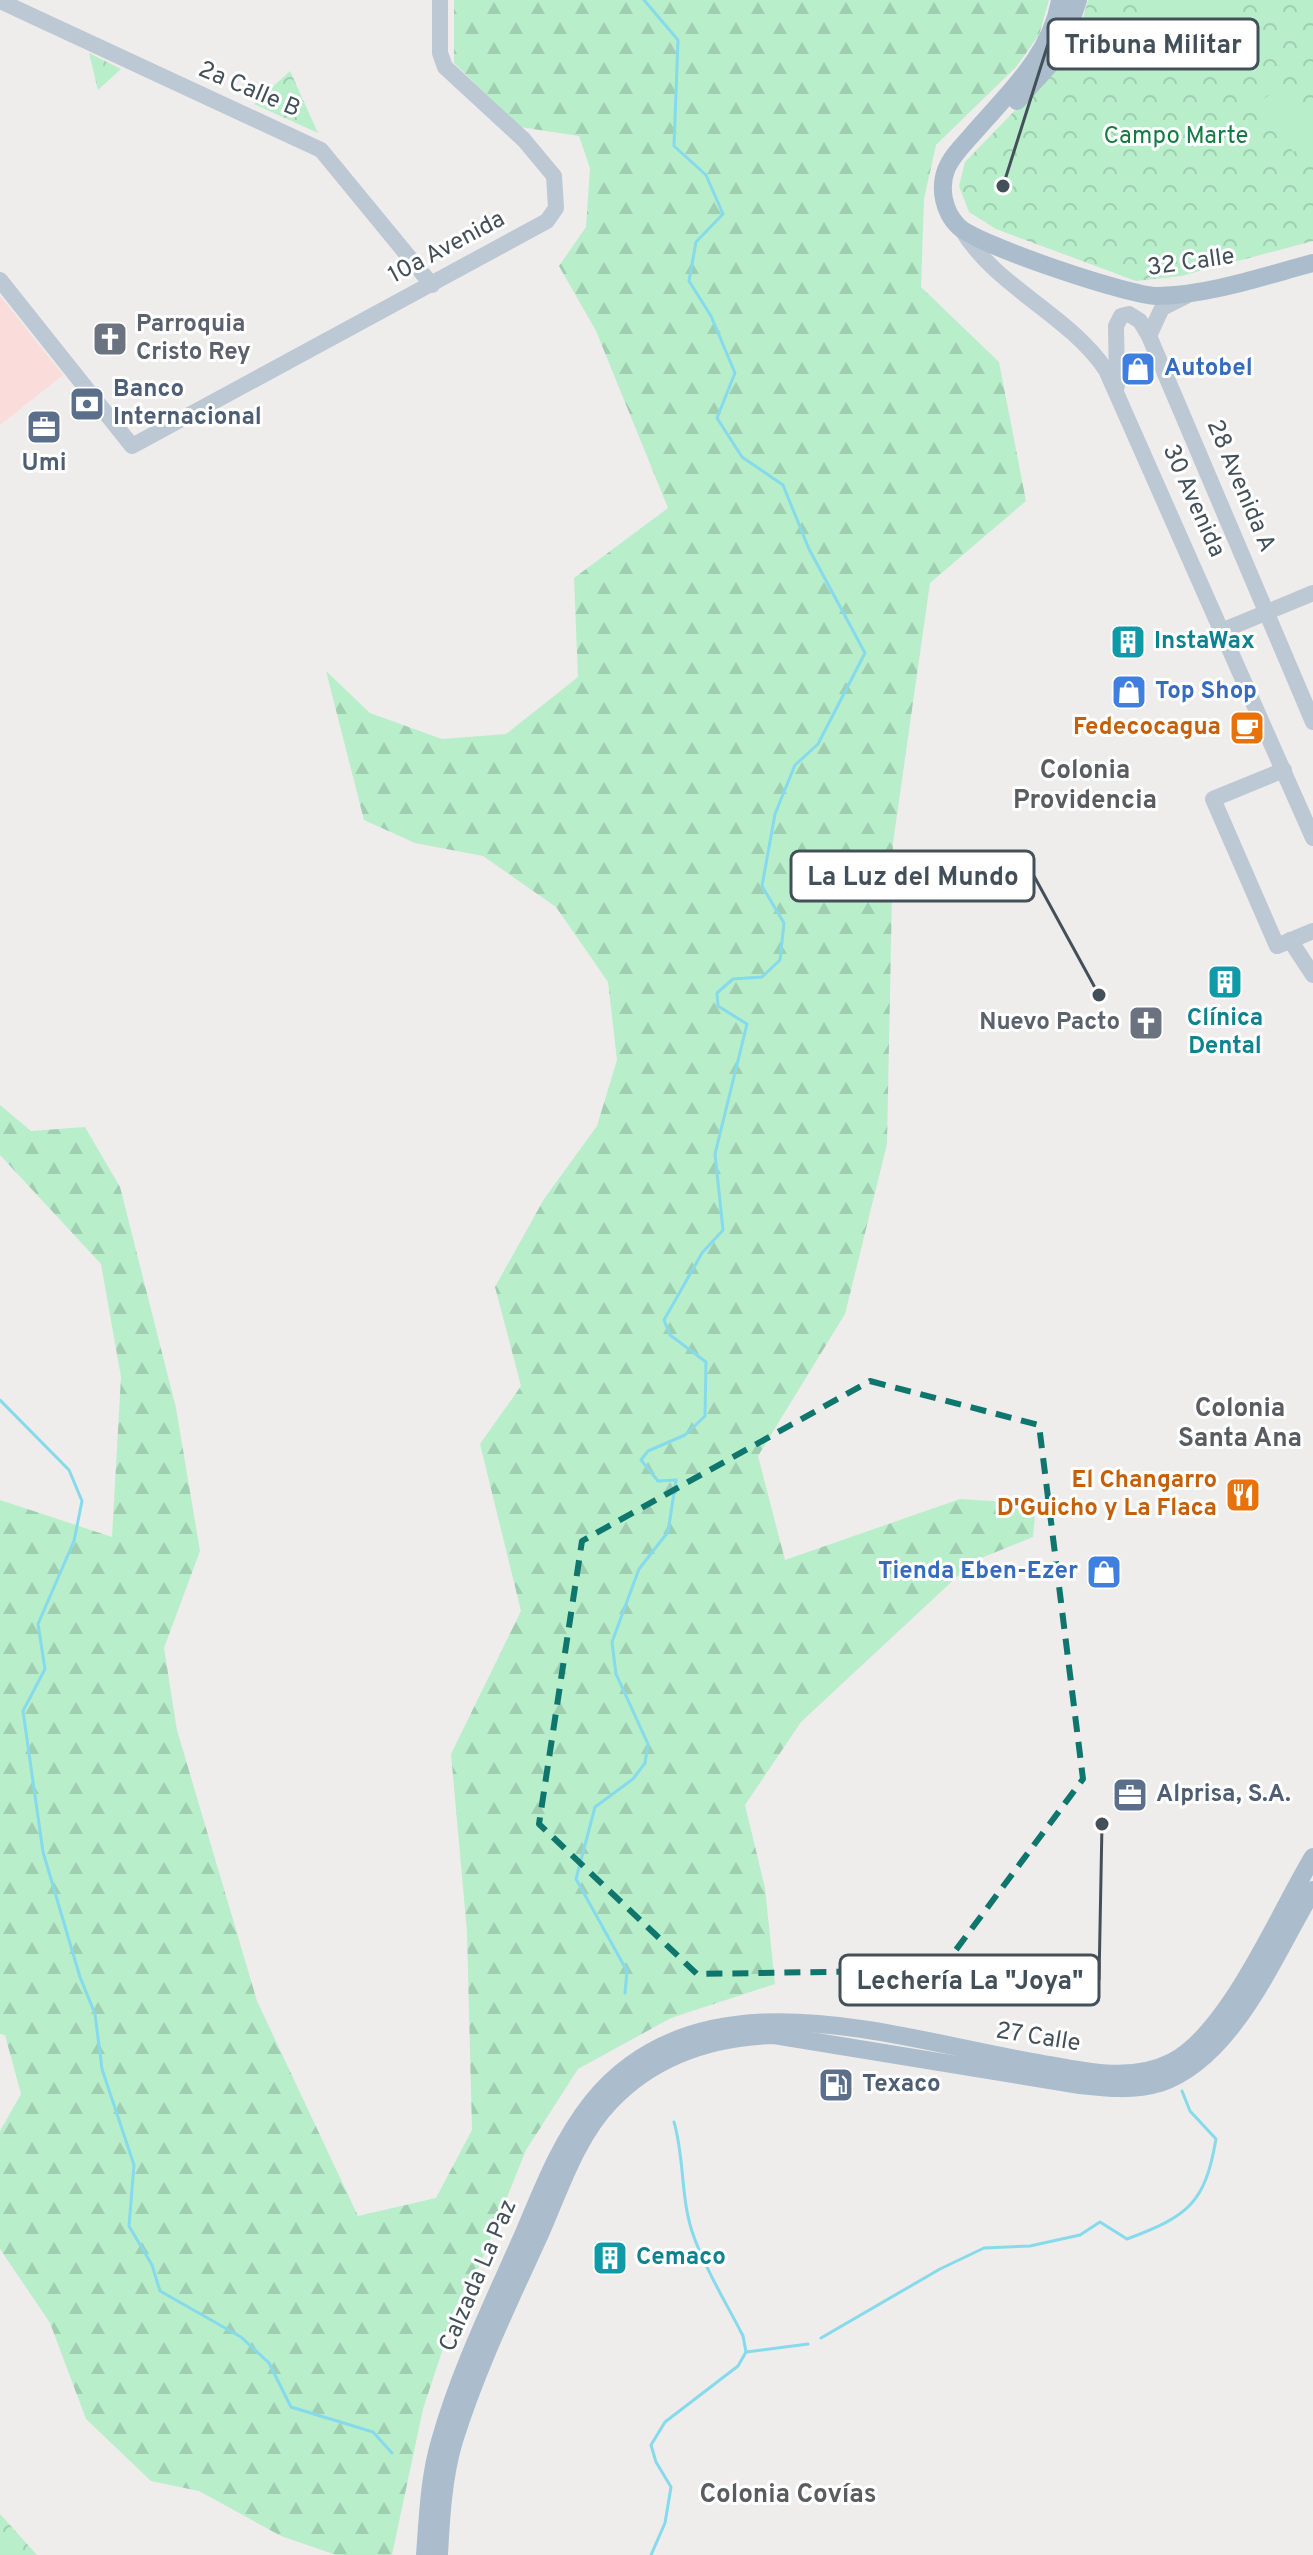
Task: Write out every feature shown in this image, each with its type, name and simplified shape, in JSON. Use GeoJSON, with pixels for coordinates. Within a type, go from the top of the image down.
{"type":"FeatureCollection","features":[{"type":"Feature","properties":{"kind":"main road"},"geometry":{"type":"LineString","coordinates":[[1060,0],[1048,37],[1024,77],[950,161],[944,179],[944,198],[950,216],[962,230],[1008,252],[1125,288]]}},
{"type":"Feature","properties":{"kind":"main road"},"geometry":{"type":"LineString","coordinates":[[950,161],[986,133],[1052,65],[1068,38],[1078,0]]}},
{"type":"Feature","properties":{"kind":"main road","name":"32 Calle"},"geometry":{"type":"LineString","coordinates":[[1125,288],[1162,286],[1313,250]]}},
{"type":"Feature","properties":{"kind":"main road","name":"32 Calle"},"geometry":{"type":"LineString","coordinates":[[1125,288],[1142,296],[1160,297],[1313,263]]}},
{"type":"Feature","properties":{"kind":"main road","name":"27 Calle"},"geometry":{"type":"LineString","coordinates":[[654,2058],[708,2028],[768,2021],[873,2033],[1107,2074],[1149,2071],[1188,2053],[1219,2020],[1313,1857]]}},
{"type":"Feature","properties":{"kind":"main road"},"geometry":{"type":"LineString","coordinates":[[1301,1910],[1296,1899],[1313,1870]]}},
{"type":"Feature","properties":{"kind":"main road","name":"27 Calle"},"geometry":{"type":"LineString","coordinates":[[654,2058],[742,2036],[774,2035],[1080,2085],[1122,2088],[1158,2083],[1187,2070],[1213,2050],[1313,1890]]}},
{"type":"Feature","properties":{"kind":"main road","name":"Calzada La Paz"},"geometry":{"type":"LineString","coordinates":[[425,2555],[429,2493],[439,2442],[467,2365],[557,2156],[595,2098],[654,2058]]}},
{"type":"Feature","properties":{"kind":"main road","name":"Calzada La Paz"},"geometry":{"type":"LineString","coordinates":[[439,2555],[454,2443],[476,2381],[581,2141],[594,2120],[654,2058]]}},
{"type":"Feature","properties":{"kind":"street","name":"10a Avenida"},"geometry":{"type":"LineString","coordinates":[[0,280],[132,446],[260,374],[432,285],[553,216],[557,191],[554,176],[524,140],[445,67],[440,53],[440,0]]}},
{"type":"Feature","properties":{"kind":"street","name":"2a Calle B"},"geometry":{"type":"LineString","coordinates":[[0,1],[321,150],[432,285]]}},
{"type":"Feature","properties":{"kind":"street","name":"30 Avenida"},"geometry":{"type":"LineString","coordinates":[[962,230],[987,261],[1097,356],[1117,389],[1313,838]]}},
{"type":"Feature","properties":{"kind":"street"},"geometry":{"type":"LineString","coordinates":[[1149,336],[1162,308],[1198,291]]}},
{"type":"Feature","properties":{"kind":"street"},"geometry":{"type":"LineString","coordinates":[[1117,389],[1118,321],[1129,314],[1140,321],[1149,336]]}},
{"type":"Feature","properties":{"kind":"street","name":"28 Avenida A"},"geometry":{"type":"LineString","coordinates":[[1149,336],[1313,722]]}},
{"type":"Feature","properties":{"kind":"street"},"geometry":{"type":"LineString","coordinates":[[1224,630],[1313,593]]}},
{"type":"Feature","properties":{"kind":"street"},"geometry":{"type":"LineString","coordinates":[[1284,770],[1213,799],[1283,943],[1313,975]]}},
{"type":"Feature","properties":{"kind":"street"},"geometry":{"type":"LineString","coordinates":[[1283,943],[1313,931]]}},
{"type":"Feature","properties":{"kind":"highlighted area"},"geometry":{"type":"Polygon","coordinates":[[[870,1381],[1039,1425],[1083,1779],[941,1970],[697,1974],[539,1824],[582,1541],[870,1381]]]}},
{"type":"Feature","properties":{"kind":"shaded area"},"geometry":{"type":"Polygon","coordinates":[[[0,296],[63,375],[0,425],[0,296]]]}},
{"type":"Feature","properties":{"kind":"green space"},"geometry":{"type":"Polygon","coordinates":[[[454,0],[1049,0],[1039,35],[1016,67],[936,145],[924,199],[921,287],[999,362],[1026,501],[930,583],[893,843],[887,1144],[845,1314],[758,1456],[785,1560],[960,1499],[1036,1504],[1033,1537],[974,1561],[801,1722],[745,1805],[765,1888],[775,1984],[671,2018],[578,2069],[526,2150],[479,2267],[460,2297],[423,2409],[392,2555],[336,2555],[281,2536],[199,2491],[151,2481],[86,2419],[50,2323],[0,2249],[0,2131],[21,2094],[5,2035],[0,2034],[0,1500],[112,1537],[121,1377],[101,1264],[0,1155],[0,1105],[31,1131],[85,1127],[120,1187],[176,1408],[200,1551],[164,1648],[177,1730],[257,2001],[358,2216],[436,2198],[472,2130],[467,1932],[451,1754],[521,1611],[480,1444],[521,1386],[495,1287],[544,1199],[597,1126],[617,1060],[608,982],[556,907],[483,856],[415,843],[364,820],[326,671],[370,713],[442,739],[506,734],[578,677],[574,578],[668,508],[596,331],[559,266],[586,227],[590,168],[579,136],[520,127],[454,63],[454,0]]]}},
{"type":"Feature","properties":{"kind":"green space","name":"Campo Marte"},"geometry":{"type":"Polygon","coordinates":[[[1088,0],[1313,0],[1313,241],[1181,276],[1136,281],[996,229],[969,212],[959,186],[965,162],[1054,70],[1079,32],[1088,0]]]}},
{"type":"Feature","properties":{"kind":"green space"},"geometry":{"type":"Polygon","coordinates":[[[1165,0],[1178,0],[1200,34],[1179,47],[1154,7],[1165,0]]]}},
{"type":"Feature","properties":{"kind":"green space"},"geometry":{"type":"Polygon","coordinates":[[[1192,0],[1221,0],[1230,15],[1209,28],[1192,0]]]}},
{"type":"Feature","properties":{"kind":"green space"},"geometry":{"type":"Polygon","coordinates":[[[89,53],[121,69],[98,90],[89,53]]]}},
{"type":"Feature","properties":{"kind":"green space"},"geometry":{"type":"Polygon","coordinates":[[[290,71],[318,133],[254,104],[290,71]]]}},
{"type":"Feature","properties":{"kind":"green space"},"geometry":{"type":"Polygon","coordinates":[[[1284,86],[1313,130],[1313,139],[1293,152],[1260,101],[1284,86]]]}},
{"type":"Feature","properties":{"kind":"green space"},"geometry":{"type":"Polygon","coordinates":[[[0,2514],[37,2555],[0,2555],[0,2514]]]}},
{"type":"Feature","properties":{"kind":"waterway"},"geometry":{"type":"LineString","coordinates":[[625,1993],[627,1971],[576,1879],[595,1807],[633,1779],[645,1763],[648,1744],[616,1674],[612,1642],[639,1569],[668,1532],[676,1480],[658,1481],[641,1460],[648,1451],[685,1435],[705,1416],[706,1362],[670,1335],[664,1320],[702,1253],[723,1230],[715,1154],[747,1024],[718,1006],[717,993],[733,979],[762,977],[780,960],[784,923],[762,886],[775,814],[795,765],[818,744],[865,653],[809,549],[783,485],[742,457],[717,418],[735,373],[711,316],[689,281],[696,242],[723,214],[706,175],[674,146],[678,40],[644,0]]}},
{"type":"Feature","properties":{"kind":"waterway"},"geometry":{"type":"LineString","coordinates":[[0,1400],[69,1470],[82,1501],[74,1541],[38,1624],[45,1669],[23,1711],[43,1852],[80,1977],[95,2014],[102,2069],[134,2165],[129,2226],[152,2265],[160,2291],[241,2337],[269,2363],[291,2407],[373,2432],[392,2453]]}},
{"type":"Feature","properties":{"kind":"waterway"},"geometry":{"type":"LineString","coordinates":[[821,2338],[940,2269],[984,2248],[1030,2246],[1080,2235],[1100,2222],[1127,2239],[1179,2214],[1190,2205],[1206,2179],[1216,2139],[1190,2111],[1182,2091]]}},
{"type":"Feature","properties":{"kind":"waterway"},"geometry":{"type":"LineString","coordinates":[[651,2555],[665,2523],[671,2487],[656,2462],[651,2445],[665,2422],[738,2366],[746,2352],[743,2336],[694,2237],[684,2194],[674,2122]]}},
{"type":"Feature","properties":{"kind":"waterway"},"geometry":{"type":"LineString","coordinates":[[746,2352],[808,2344]]}},
{"type":"Feature","properties":{"kind":"place","name":"Tribuna Militar"},"geometry":{"type":"Point","coordinates":[1003,186]}},
{"type":"Feature","properties":{"kind":"place","name":"Parroquia Cristo Rey"},"geometry":{"type":"Point","coordinates":[110,339]}},
{"type":"Feature","properties":{"kind":"place","name":"Autobel"},"geometry":{"type":"Point","coordinates":[1138,369]}},
{"type":"Feature","properties":{"kind":"place","name":"Banco Internacional"},"geometry":{"type":"Point","coordinates":[87,404]}},
{"type":"Feature","properties":{"kind":"place","name":"Umi"},"geometry":{"type":"Point","coordinates":[44,427]}},
{"type":"Feature","properties":{"kind":"place","name":"InstaWax"},"geometry":{"type":"Point","coordinates":[1128,642]}},
{"type":"Feature","properties":{"kind":"place","name":"Top Shop"},"geometry":{"type":"Point","coordinates":[1129,692]}},
{"type":"Feature","properties":{"kind":"place","name":"Fedecocagua"},"geometry":{"type":"Point","coordinates":[1247,728]}},
{"type":"Feature","properties":{"kind":"place","name":"Clínica Dental"},"geometry":{"type":"Point","coordinates":[1225,982]}},
{"type":"Feature","properties":{"kind":"place","name":"La Luz del Mundo"},"geometry":{"type":"Point","coordinates":[1099,995]}},
{"type":"Feature","properties":{"kind":"place","name":"Nuevo Pacto"},"geometry":{"type":"Point","coordinates":[1146,1023]}},
{"type":"Feature","properties":{"kind":"place","name":"El Changarro D'Guicho y La Flaca"},"geometry":{"type":"Point","coordinates":[1243,1495]}},
{"type":"Feature","properties":{"kind":"place","name":"Tienda Eben-Ezer"},"geometry":{"type":"Point","coordinates":[1104,1572]}},
{"type":"Feature","properties":{"kind":"place","name":"Alprisa, S.A."},"geometry":{"type":"Point","coordinates":[1130,1795]}},
{"type":"Feature","properties":{"kind":"place","name":"Lechería La \"Joya\""},"geometry":{"type":"Point","coordinates":[1102,1824]}},
{"type":"Feature","properties":{"kind":"place","name":"Texaco"},"geometry":{"type":"Point","coordinates":[836,2085]}},
{"type":"Feature","properties":{"kind":"place","name":"Cemaco"},"geometry":{"type":"Point","coordinates":[610,2258]}},
{"type":"Feature","properties":{"kind":"district","name":"Colonia Providencia"},"geometry":{"type":"Point","coordinates":[1085,786]}},
{"type":"Feature","properties":{"kind":"district","name":"Colonia Santa Ana"},"geometry":{"type":"Point","coordinates":[1240,1424]}},
{"type":"Feature","properties":{"kind":"district","name":"Colonia Covías"},"geometry":{"type":"Point","coordinates":[788,2495]}}]}
